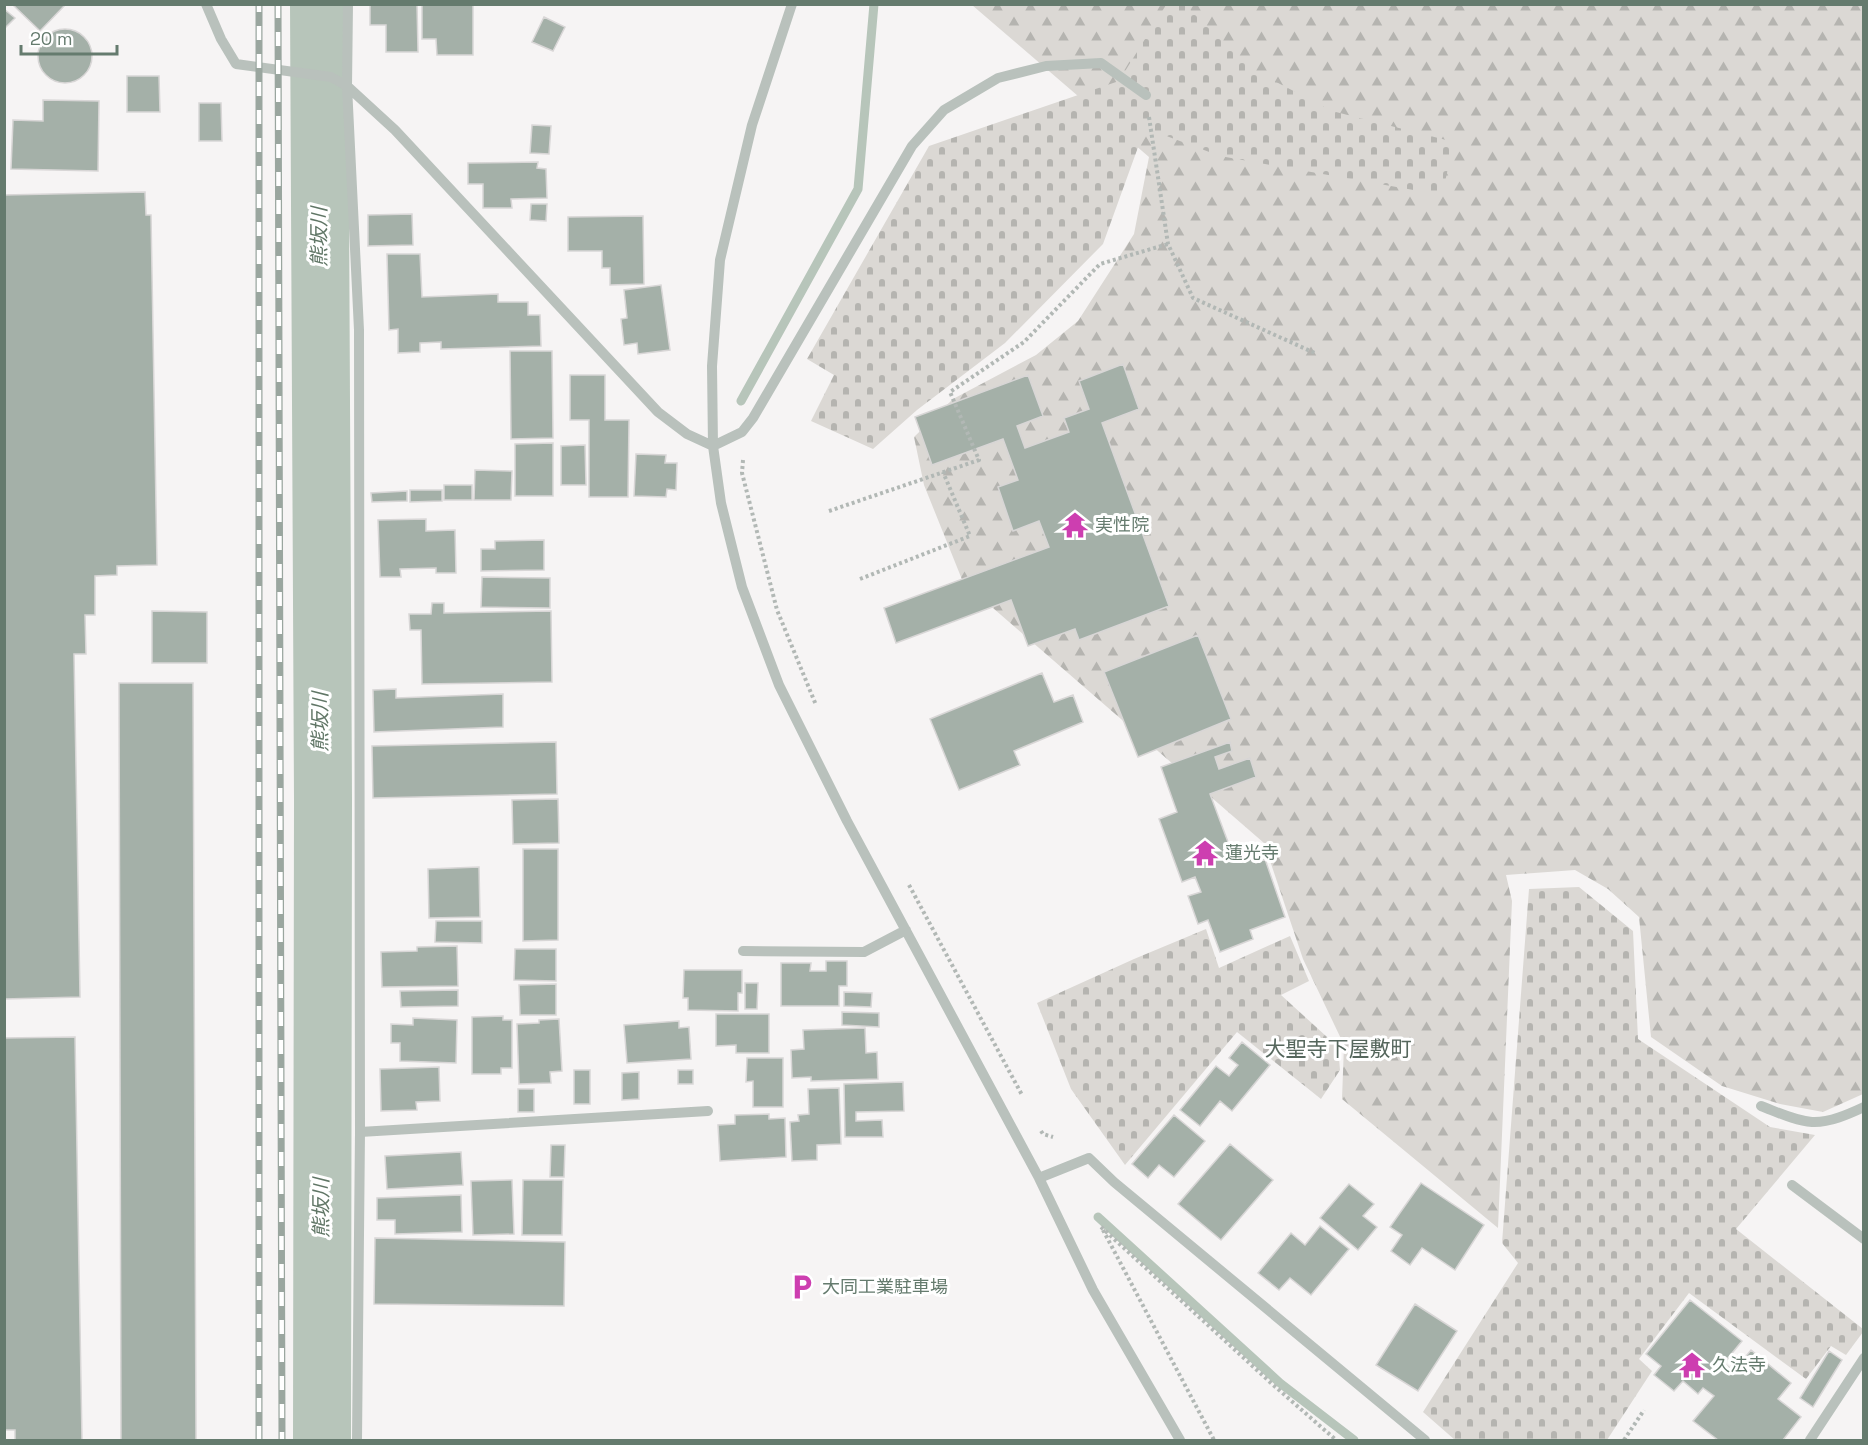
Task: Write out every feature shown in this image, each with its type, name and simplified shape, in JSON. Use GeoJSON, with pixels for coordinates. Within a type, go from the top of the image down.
{"type":"FeatureCollection","features":[{"type":"Feature","properties":{"kind":"street"},"geometry":{"type":"LineString","coordinates":[[206,4],[221,39],[236,64],[331,77],[346,86],[395,130],[658,412],[687,434],[713,446]]}},
{"type":"Feature","properties":{"kind":"street"},"geometry":{"type":"LineString","coordinates":[[348,4],[346,86],[359,330],[360,1132],[357,1440]]}},
{"type":"Feature","properties":{"kind":"street"},"geometry":{"type":"LineString","coordinates":[[792,4],[752,126],[720,260],[712,366],[713,446],[721,503],[742,587],[779,685],[846,821],[1039,1178],[1093,1290],[1180,1440]]}},
{"type":"Feature","properties":{"kind":"street"},"geometry":{"type":"LineString","coordinates":[[713,446],[742,432],[753,418],[912,146],[944,110],[998,78],[1046,66],[1101,63],[1146,95]]}},
{"type":"Feature","properties":{"kind":"street"},"geometry":{"type":"LineString","coordinates":[[744,951],[864,952],[906,930]]}},
{"type":"Feature","properties":{"kind":"street"},"geometry":{"type":"LineString","coordinates":[[1761,1106],[1790,1117],[1813,1122],[1845,1115],[1863,1107]]}},
{"type":"Feature","properties":{"kind":"street"},"geometry":{"type":"LineString","coordinates":[[360,1132],[708,1111]]}},
{"type":"Feature","properties":{"kind":"street"},"geometry":{"type":"LineString","coordinates":[[1039,1178],[1089,1158],[1123,1189],[1425,1440]]}},
{"type":"Feature","properties":{"kind":"street"},"geometry":{"type":"LineString","coordinates":[[1792,1185],[1863,1239]]}},
{"type":"Feature","properties":{"kind":"street"},"geometry":{"type":"LineString","coordinates":[[1810,1440],[1862,1363]]}},
{"type":"Feature","properties":{"kind":"path"},"geometry":{"type":"LineString","coordinates":[[1146,95],[1168,244],[1193,298],[1317,354]]}},
{"type":"Feature","properties":{"kind":"path"},"geometry":{"type":"LineString","coordinates":[[829,510],[980,460],[950,392],[1024,342],[1100,264],[1168,244]]}},
{"type":"Feature","properties":{"kind":"path"},"geometry":{"type":"LineString","coordinates":[[743,459],[742,473],[777,610],[820,714]]}},
{"type":"Feature","properties":{"kind":"path"},"geometry":{"type":"LineString","coordinates":[[860,579],[970,536],[943,472]]}},
{"type":"Feature","properties":{"kind":"path"},"geometry":{"type":"LineString","coordinates":[[904,876],[1026,1103]]}},
{"type":"Feature","properties":{"kind":"path"},"geometry":{"type":"LineString","coordinates":[[1038,1124],[1043,1134],[1053,1137]]}},
{"type":"Feature","properties":{"kind":"path"},"geometry":{"type":"LineString","coordinates":[[1214,1440],[1101,1227],[1270,1383],[1336,1440]]}},
{"type":"Feature","properties":{"kind":"path"},"geometry":{"type":"LineString","coordinates":[[1624,1440],[1644,1410]]}},
{"type":"Feature","properties":{"kind":"green space"},"geometry":{"type":"Polygon","coordinates":[[[972,5],[1863,5],[1863,1094],[1823,1112],[1780,1104],[1722,1086],[1651,1037],[1639,917],[1608,889],[1575,870],[1506,875],[1512,901],[1498,1228],[1342,1099],[1344,1045],[1303,959],[1264,843],[963,582],[924,485],[914,437],[953,399],[1036,355],[1078,321],[1134,234],[1149,157],[972,5]]]}},
{"type":"Feature","properties":{"kind":"green space"},"geometry":{"type":"Polygon","coordinates":[[[1166,5],[1185,5],[1251,69],[1332,111],[1454,142],[1442,195],[1220,156],[1145,128],[1103,244],[1005,343],[917,410],[873,449],[811,421],[834,375],[807,359],[929,146],[1119,81],[1166,5]]]}},
{"type":"Feature","properties":{"kind":"green space"},"geometry":{"type":"Polygon","coordinates":[[[1579,887],[1633,931],[1638,1039],[1770,1127],[1815,1135],[1736,1229],[1863,1329],[1863,1332],[1846,1355],[1831,1346],[1806,1379],[1689,1293],[1639,1359],[1652,1371],[1607,1440],[1455,1440],[1423,1412],[1518,1263],[1502,1243],[1529,889],[1579,887]]]}},
{"type":"Feature","properties":{"kind":"green space"},"geometry":{"type":"Polygon","coordinates":[[[1206,929],[1219,968],[1290,936],[1309,981],[1281,995],[1338,1047],[1340,1070],[1321,1099],[1237,1032],[1125,1165],[1071,1089],[1037,1003],[1206,929]]]}},
{"type":"Feature","properties":{"kind":"building"},"geometry":{"type":"Polygon","coordinates":[[[12,4],[66,4],[40,31],[12,4]]]}},
{"type":"Feature","properties":{"kind":"building"},"geometry":{"type":"Polygon","coordinates":[[[370,4],[417,4],[418,52],[386,52],[386,25],[370,25],[370,4]]]}},
{"type":"Feature","properties":{"kind":"building"},"geometry":{"type":"Polygon","coordinates":[[[422,4],[473,4],[473,55],[437,55],[436,39],[422,39],[422,4]]]}},
{"type":"Feature","properties":{"kind":"building"},"geometry":{"type":"Polygon","coordinates":[[[4,9],[15,18],[4,29],[4,9]]]}},
{"type":"Feature","properties":{"kind":"building"},"geometry":{"type":"Polygon","coordinates":[[[544,17],[565,27],[553,51],[532,42],[544,17]]]}},
{"type":"Feature","properties":{"kind":"building"},"geometry":{"type":"Polygon","coordinates":[[[65,29],[75,31],[84,37],[90,46],[92,56],[90,66],[84,75],[75,81],[65,83],[55,81],[46,75],[40,66],[38,56],[40,46],[46,37],[55,31],[65,29]]]}},
{"type":"Feature","properties":{"kind":"building"},"geometry":{"type":"Polygon","coordinates":[[[127,76],[159,76],[160,112],[127,112],[127,76]]]}},
{"type":"Feature","properties":{"kind":"building"},"geometry":{"type":"Polygon","coordinates":[[[43,100],[99,101],[98,171],[11,169],[13,120],[43,121],[43,100]]]}},
{"type":"Feature","properties":{"kind":"building"},"geometry":{"type":"Polygon","coordinates":[[[199,103],[221,103],[222,141],[199,141],[199,103]]]}},
{"type":"Feature","properties":{"kind":"building"},"geometry":{"type":"Polygon","coordinates":[[[532,125],[551,126],[549,154],[530,153],[532,125]]]}},
{"type":"Feature","properties":{"kind":"building"},"geometry":{"type":"Polygon","coordinates":[[[538,162],[537,168],[546,169],[547,198],[511,199],[512,208],[483,208],[483,184],[468,184],[468,163],[538,162]]]}},
{"type":"Feature","properties":{"kind":"building"},"geometry":{"type":"Polygon","coordinates":[[[145,192],[146,215],[151,215],[157,565],[117,566],[117,575],[95,576],[95,615],[85,615],[86,654],[74,654],[80,997],[4,999],[4,195],[145,192]]]}},
{"type":"Feature","properties":{"kind":"building"},"geometry":{"type":"Polygon","coordinates":[[[531,204],[547,204],[546,221],[530,220],[531,204]]]}},
{"type":"Feature","properties":{"kind":"building"},"geometry":{"type":"Polygon","coordinates":[[[412,214],[413,245],[368,246],[368,215],[412,214]]]}},
{"type":"Feature","properties":{"kind":"building"},"geometry":{"type":"Polygon","coordinates":[[[643,216],[644,284],[610,285],[610,268],[602,268],[602,251],[568,251],[568,217],[643,216]]]}},
{"type":"Feature","properties":{"kind":"building"},"geometry":{"type":"Polygon","coordinates":[[[387,254],[420,254],[422,297],[498,294],[498,302],[528,302],[528,315],[540,315],[541,346],[441,349],[441,342],[420,343],[420,352],[398,353],[398,329],[389,330],[387,254]]]}},
{"type":"Feature","properties":{"kind":"building"},"geometry":{"type":"Polygon","coordinates":[[[661,285],[670,350],[638,354],[637,343],[624,345],[621,319],[627,318],[624,290],[661,285]]]}},
{"type":"Feature","properties":{"kind":"building"},"geometry":{"type":"Polygon","coordinates":[[[510,351],[552,351],[553,438],[511,439],[510,351]]]}},
{"type":"Feature","properties":{"kind":"building"},"geometry":{"type":"Polygon","coordinates":[[[1123,364],[1139,409],[1102,423],[1169,606],[1079,640],[1075,629],[1028,646],[1011,600],[896,643],[884,608],[1049,547],[1039,521],[1013,531],[998,487],[1018,480],[1003,439],[932,465],[915,417],[1028,375],[1043,416],[1017,426],[1025,448],[1069,432],[1064,418],[1089,409],[1079,381],[1123,364]]]}},
{"type":"Feature","properties":{"kind":"building"},"geometry":{"type":"Polygon","coordinates":[[[570,375],[605,375],[605,420],[629,420],[628,497],[589,497],[589,420],[570,420],[570,375]]]}},
{"type":"Feature","properties":{"kind":"building"},"geometry":{"type":"Polygon","coordinates":[[[553,443],[553,496],[515,496],[515,444],[553,443]]]}},
{"type":"Feature","properties":{"kind":"building"},"geometry":{"type":"Polygon","coordinates":[[[585,445],[586,485],[561,485],[561,446],[585,445]]]}},
{"type":"Feature","properties":{"kind":"building"},"geometry":{"type":"Polygon","coordinates":[[[636,454],[666,455],[665,463],[677,463],[676,490],[667,489],[666,497],[634,496],[636,454]]]}},
{"type":"Feature","properties":{"kind":"building"},"geometry":{"type":"Polygon","coordinates":[[[475,470],[512,471],[511,500],[474,500],[475,470]]]}},
{"type":"Feature","properties":{"kind":"building"},"geometry":{"type":"Polygon","coordinates":[[[444,485],[472,485],[472,500],[444,500],[444,485]]]}},
{"type":"Feature","properties":{"kind":"building"},"geometry":{"type":"Polygon","coordinates":[[[410,490],[442,490],[442,501],[410,502],[410,490]]]}},
{"type":"Feature","properties":{"kind":"building"},"geometry":{"type":"Polygon","coordinates":[[[407,491],[407,501],[372,502],[371,493],[407,491]]]}},
{"type":"Feature","properties":{"kind":"building"},"geometry":{"type":"Polygon","coordinates":[[[426,519],[426,531],[455,530],[456,573],[436,573],[436,568],[400,569],[401,577],[380,577],[378,520],[426,519]]]}},
{"type":"Feature","properties":{"kind":"building"},"geometry":{"type":"Polygon","coordinates":[[[544,540],[544,570],[481,571],[481,549],[495,549],[495,541],[544,540]]]}},
{"type":"Feature","properties":{"kind":"building"},"geometry":{"type":"Polygon","coordinates":[[[482,577],[550,578],[550,608],[481,607],[482,577]]]}},
{"type":"Feature","properties":{"kind":"building"},"geometry":{"type":"Polygon","coordinates":[[[432,603],[444,603],[444,613],[551,611],[552,682],[422,684],[421,630],[410,630],[409,614],[431,614],[432,603]]]}},
{"type":"Feature","properties":{"kind":"building"},"geometry":{"type":"Polygon","coordinates":[[[152,611],[207,612],[207,663],[152,663],[152,611]]]}},
{"type":"Feature","properties":{"kind":"building"},"geometry":{"type":"Polygon","coordinates":[[[1198,635],[1231,719],[1138,757],[1104,672],[1198,635]]]}},
{"type":"Feature","properties":{"kind":"building"},"geometry":{"type":"Polygon","coordinates":[[[1042,673],[1054,702],[1073,695],[1083,722],[1014,751],[1020,765],[959,790],[930,719],[1042,673]]]}},
{"type":"Feature","properties":{"kind":"building"},"geometry":{"type":"Polygon","coordinates":[[[119,683],[193,683],[196,1440],[121,1440],[119,683]]]}},
{"type":"Feature","properties":{"kind":"building"},"geometry":{"type":"Polygon","coordinates":[[[396,689],[396,698],[503,694],[503,727],[374,732],[373,690],[396,689]]]}},
{"type":"Feature","properties":{"kind":"building"},"geometry":{"type":"Polygon","coordinates":[[[556,742],[557,794],[373,798],[372,746],[556,742]]]}},
{"type":"Feature","properties":{"kind":"building"},"geometry":{"type":"Polygon","coordinates":[[[1230,742],[1232,751],[1215,757],[1219,769],[1250,758],[1256,777],[1210,794],[1231,850],[1250,843],[1256,863],[1265,859],[1285,917],[1250,930],[1253,939],[1220,952],[1208,920],[1198,924],[1188,896],[1201,892],[1195,877],[1182,882],[1159,819],[1177,812],[1161,767],[1230,742]]]}},
{"type":"Feature","properties":{"kind":"building"},"geometry":{"type":"Polygon","coordinates":[[[558,799],[559,843],[513,844],[512,800],[558,799]]]}},
{"type":"Feature","properties":{"kind":"building"},"geometry":{"type":"Polygon","coordinates":[[[523,849],[558,849],[558,940],[523,941],[523,849]]]}},
{"type":"Feature","properties":{"kind":"building"},"geometry":{"type":"Polygon","coordinates":[[[479,867],[480,917],[429,918],[428,869],[479,867]]]}},
{"type":"Feature","properties":{"kind":"building"},"geometry":{"type":"Polygon","coordinates":[[[436,921],[482,921],[482,943],[435,942],[436,921]]]}},
{"type":"Feature","properties":{"kind":"building"},"geometry":{"type":"Polygon","coordinates":[[[457,946],[458,986],[382,987],[381,952],[417,951],[417,947],[457,946]]]}},
{"type":"Feature","properties":{"kind":"building"},"geometry":{"type":"Polygon","coordinates":[[[515,949],[556,949],[556,981],[514,980],[515,949]]]}},
{"type":"Feature","properties":{"kind":"building"},"geometry":{"type":"Polygon","coordinates":[[[826,961],[847,961],[847,986],[839,986],[839,1006],[781,1006],[781,963],[811,963],[810,971],[826,971],[826,961]]]}},
{"type":"Feature","properties":{"kind":"building"},"geometry":{"type":"Polygon","coordinates":[[[684,970],[742,970],[742,993],[738,993],[738,1011],[688,1010],[688,998],[683,998],[684,970]]]}},
{"type":"Feature","properties":{"kind":"building"},"geometry":{"type":"Polygon","coordinates":[[[745,983],[758,983],[757,1009],[745,1009],[745,983]]]}},
{"type":"Feature","properties":{"kind":"building"},"geometry":{"type":"Polygon","coordinates":[[[556,984],[556,1015],[520,1015],[519,985],[556,984]]]}},
{"type":"Feature","properties":{"kind":"building"},"geometry":{"type":"Polygon","coordinates":[[[458,990],[458,1006],[401,1007],[400,991],[458,990]]]}},
{"type":"Feature","properties":{"kind":"building"},"geometry":{"type":"Polygon","coordinates":[[[844,992],[872,993],[871,1007],[844,1006],[844,992]]]}},
{"type":"Feature","properties":{"kind":"building"},"geometry":{"type":"Polygon","coordinates":[[[842,1012],[879,1013],[879,1027],[842,1025],[842,1012]]]}},
{"type":"Feature","properties":{"kind":"building"},"geometry":{"type":"Polygon","coordinates":[[[716,1014],[769,1014],[769,1053],[736,1053],[736,1045],[716,1046],[716,1014]]]}},
{"type":"Feature","properties":{"kind":"building"},"geometry":{"type":"Polygon","coordinates":[[[503,1016],[503,1020],[512,1020],[512,1068],[501,1068],[501,1074],[472,1074],[472,1017],[503,1016]]]}},
{"type":"Feature","properties":{"kind":"building"},"geometry":{"type":"Polygon","coordinates":[[[413,1018],[457,1020],[456,1063],[400,1061],[400,1043],[391,1043],[391,1024],[413,1025],[413,1018]]]}},
{"type":"Feature","properties":{"kind":"building"},"geometry":{"type":"Polygon","coordinates":[[[559,1019],[562,1071],[550,1072],[551,1083],[519,1084],[517,1024],[559,1019]]]}},
{"type":"Feature","properties":{"kind":"building"},"geometry":{"type":"Polygon","coordinates":[[[679,1021],[679,1028],[689,1027],[691,1059],[627,1063],[624,1025],[679,1021]]]}},
{"type":"Feature","properties":{"kind":"building"},"geometry":{"type":"Polygon","coordinates":[[[865,1028],[866,1053],[877,1052],[878,1079],[811,1081],[811,1077],[792,1078],[791,1050],[804,1049],[803,1030],[865,1028]]]}},
{"type":"Feature","properties":{"kind":"building"},"geometry":{"type":"Polygon","coordinates":[[[75,1037],[82,1440],[15,1440],[15,1430],[4,1430],[4,1038],[75,1037]]]}},
{"type":"Feature","properties":{"kind":"building"},"geometry":{"type":"Polygon","coordinates":[[[1242,1042],[1270,1065],[1232,1111],[1220,1101],[1200,1126],[1180,1110],[1216,1066],[1229,1076],[1238,1065],[1229,1058],[1242,1042]]]}},
{"type":"Feature","properties":{"kind":"building"},"geometry":{"type":"Polygon","coordinates":[[[747,1058],[783,1058],[783,1107],[753,1107],[753,1081],[746,1082],[747,1058]]]}},
{"type":"Feature","properties":{"kind":"building"},"geometry":{"type":"Polygon","coordinates":[[[439,1067],[440,1101],[416,1102],[417,1110],[381,1111],[380,1069],[439,1067]]]}},
{"type":"Feature","properties":{"kind":"building"},"geometry":{"type":"Polygon","coordinates":[[[574,1070],[590,1070],[590,1104],[574,1104],[574,1070]]]}},
{"type":"Feature","properties":{"kind":"building"},"geometry":{"type":"Polygon","coordinates":[[[678,1070],[693,1070],[693,1084],[678,1084],[678,1070]]]}},
{"type":"Feature","properties":{"kind":"building"},"geometry":{"type":"Polygon","coordinates":[[[639,1072],[639,1099],[622,1100],[622,1073],[639,1072]]]}},
{"type":"Feature","properties":{"kind":"building"},"geometry":{"type":"Polygon","coordinates":[[[903,1082],[904,1111],[856,1112],[856,1121],[882,1120],[883,1137],[845,1137],[844,1084],[903,1082]]]}},
{"type":"Feature","properties":{"kind":"building"},"geometry":{"type":"Polygon","coordinates":[[[839,1088],[841,1144],[817,1145],[817,1160],[792,1161],[790,1122],[799,1121],[798,1115],[809,1114],[808,1089],[839,1088]]]}},
{"type":"Feature","properties":{"kind":"building"},"geometry":{"type":"Polygon","coordinates":[[[518,1089],[534,1089],[534,1112],[518,1112],[518,1089]]]}},
{"type":"Feature","properties":{"kind":"building"},"geometry":{"type":"Polygon","coordinates":[[[769,1114],[769,1119],[785,1118],[786,1157],[720,1161],[718,1125],[735,1124],[735,1115],[769,1114]]]}},
{"type":"Feature","properties":{"kind":"building"},"geometry":{"type":"Polygon","coordinates":[[[1174,1115],[1205,1141],[1174,1177],[1159,1165],[1148,1178],[1132,1164],[1174,1115]]]}},
{"type":"Feature","properties":{"kind":"building"},"geometry":{"type":"Polygon","coordinates":[[[1230,1144],[1273,1180],[1221,1240],[1178,1204],[1230,1144]]]}},
{"type":"Feature","properties":{"kind":"building"},"geometry":{"type":"Polygon","coordinates":[[[551,1145],[565,1145],[564,1177],[550,1177],[551,1145]]]}},
{"type":"Feature","properties":{"kind":"building"},"geometry":{"type":"Polygon","coordinates":[[[461,1152],[463,1185],[387,1189],[385,1156],[461,1152]]]}},
{"type":"Feature","properties":{"kind":"building"},"geometry":{"type":"Polygon","coordinates":[[[512,1180],[514,1234],[473,1235],[471,1181],[512,1180]]]}},
{"type":"Feature","properties":{"kind":"building"},"geometry":{"type":"Polygon","coordinates":[[[523,1180],[563,1180],[562,1235],[522,1235],[523,1180]]]}},
{"type":"Feature","properties":{"kind":"building"},"geometry":{"type":"Polygon","coordinates":[[[1421,1183],[1484,1225],[1455,1270],[1422,1248],[1410,1265],[1391,1251],[1402,1235],[1390,1227],[1421,1183]]]}},
{"type":"Feature","properties":{"kind":"building"},"geometry":{"type":"Polygon","coordinates":[[[1349,1184],[1374,1204],[1363,1216],[1377,1227],[1358,1250],[1320,1218],[1349,1184]]]}},
{"type":"Feature","properties":{"kind":"building"},"geometry":{"type":"Polygon","coordinates":[[[461,1195],[462,1232],[395,1234],[395,1220],[377,1220],[377,1198],[461,1195]]]}},
{"type":"Feature","properties":{"kind":"building"},"geometry":{"type":"Polygon","coordinates":[[[1320,1226],[1349,1249],[1311,1295],[1290,1278],[1279,1290],[1258,1273],[1291,1233],[1305,1245],[1320,1226]]]}},
{"type":"Feature","properties":{"kind":"building"},"geometry":{"type":"Polygon","coordinates":[[[375,1238],[565,1242],[564,1306],[374,1304],[375,1238]]]}},
{"type":"Feature","properties":{"kind":"building"},"geometry":{"type":"Polygon","coordinates":[[[1690,1300],[1742,1341],[1724,1363],[1734,1371],[1751,1350],[1791,1383],[1778,1399],[1801,1417],[1783,1440],[1718,1440],[1693,1421],[1714,1396],[1703,1388],[1698,1394],[1683,1381],[1674,1391],[1654,1375],[1661,1366],[1646,1354],[1690,1300]]]}},
{"type":"Feature","properties":{"kind":"building"},"geometry":{"type":"Polygon","coordinates":[[[1415,1304],[1457,1331],[1418,1391],[1376,1365],[1415,1304]]]}},
{"type":"Feature","properties":{"kind":"building"},"geometry":{"type":"Polygon","coordinates":[[[1829,1351],[1842,1360],[1813,1407],[1800,1398],[1829,1351]]]}},
{"type":"Feature","properties":{"kind":"waterway","name":"熊坂川"},"geometry":{"type":"LineString","coordinates":[[319,4],[323,800],[322,1440]]}},
{"type":"Feature","properties":{"kind":"waterway"},"geometry":{"type":"LineString","coordinates":[[741,401],[858,189],[874,4]]}},
{"type":"Feature","properties":{"kind":"waterway"},"geometry":{"type":"LineString","coordinates":[[1098,1217],[1280,1383],[1354,1440]]}},
{"type":"Feature","properties":{"kind":"railway"},"geometry":{"type":"LineString","coordinates":[[259,4],[259,1440]]}},
{"type":"Feature","properties":{"kind":"railway"},"geometry":{"type":"LineString","coordinates":[[278,4],[282,1440]]}},
{"type":"Feature","properties":{"kind":"place","name":"実性院"},"geometry":{"type":"Point","coordinates":[1075,525]}},
{"type":"Feature","properties":{"kind":"place","name":"蓮光寺"},"geometry":{"type":"Point","coordinates":[1205,853]}},
{"type":"Feature","properties":{"kind":"place","name":"大同工業駐車場"},"geometry":{"type":"Point","coordinates":[802,1287]}},
{"type":"Feature","properties":{"kind":"place","name":"久法寺"},"geometry":{"type":"Point","coordinates":[1692,1365]}},
{"type":"Feature","properties":{"kind":"district","name":"大聖寺下屋敷町"},"geometry":{"type":"Point","coordinates":[1338,1049]}}]}
